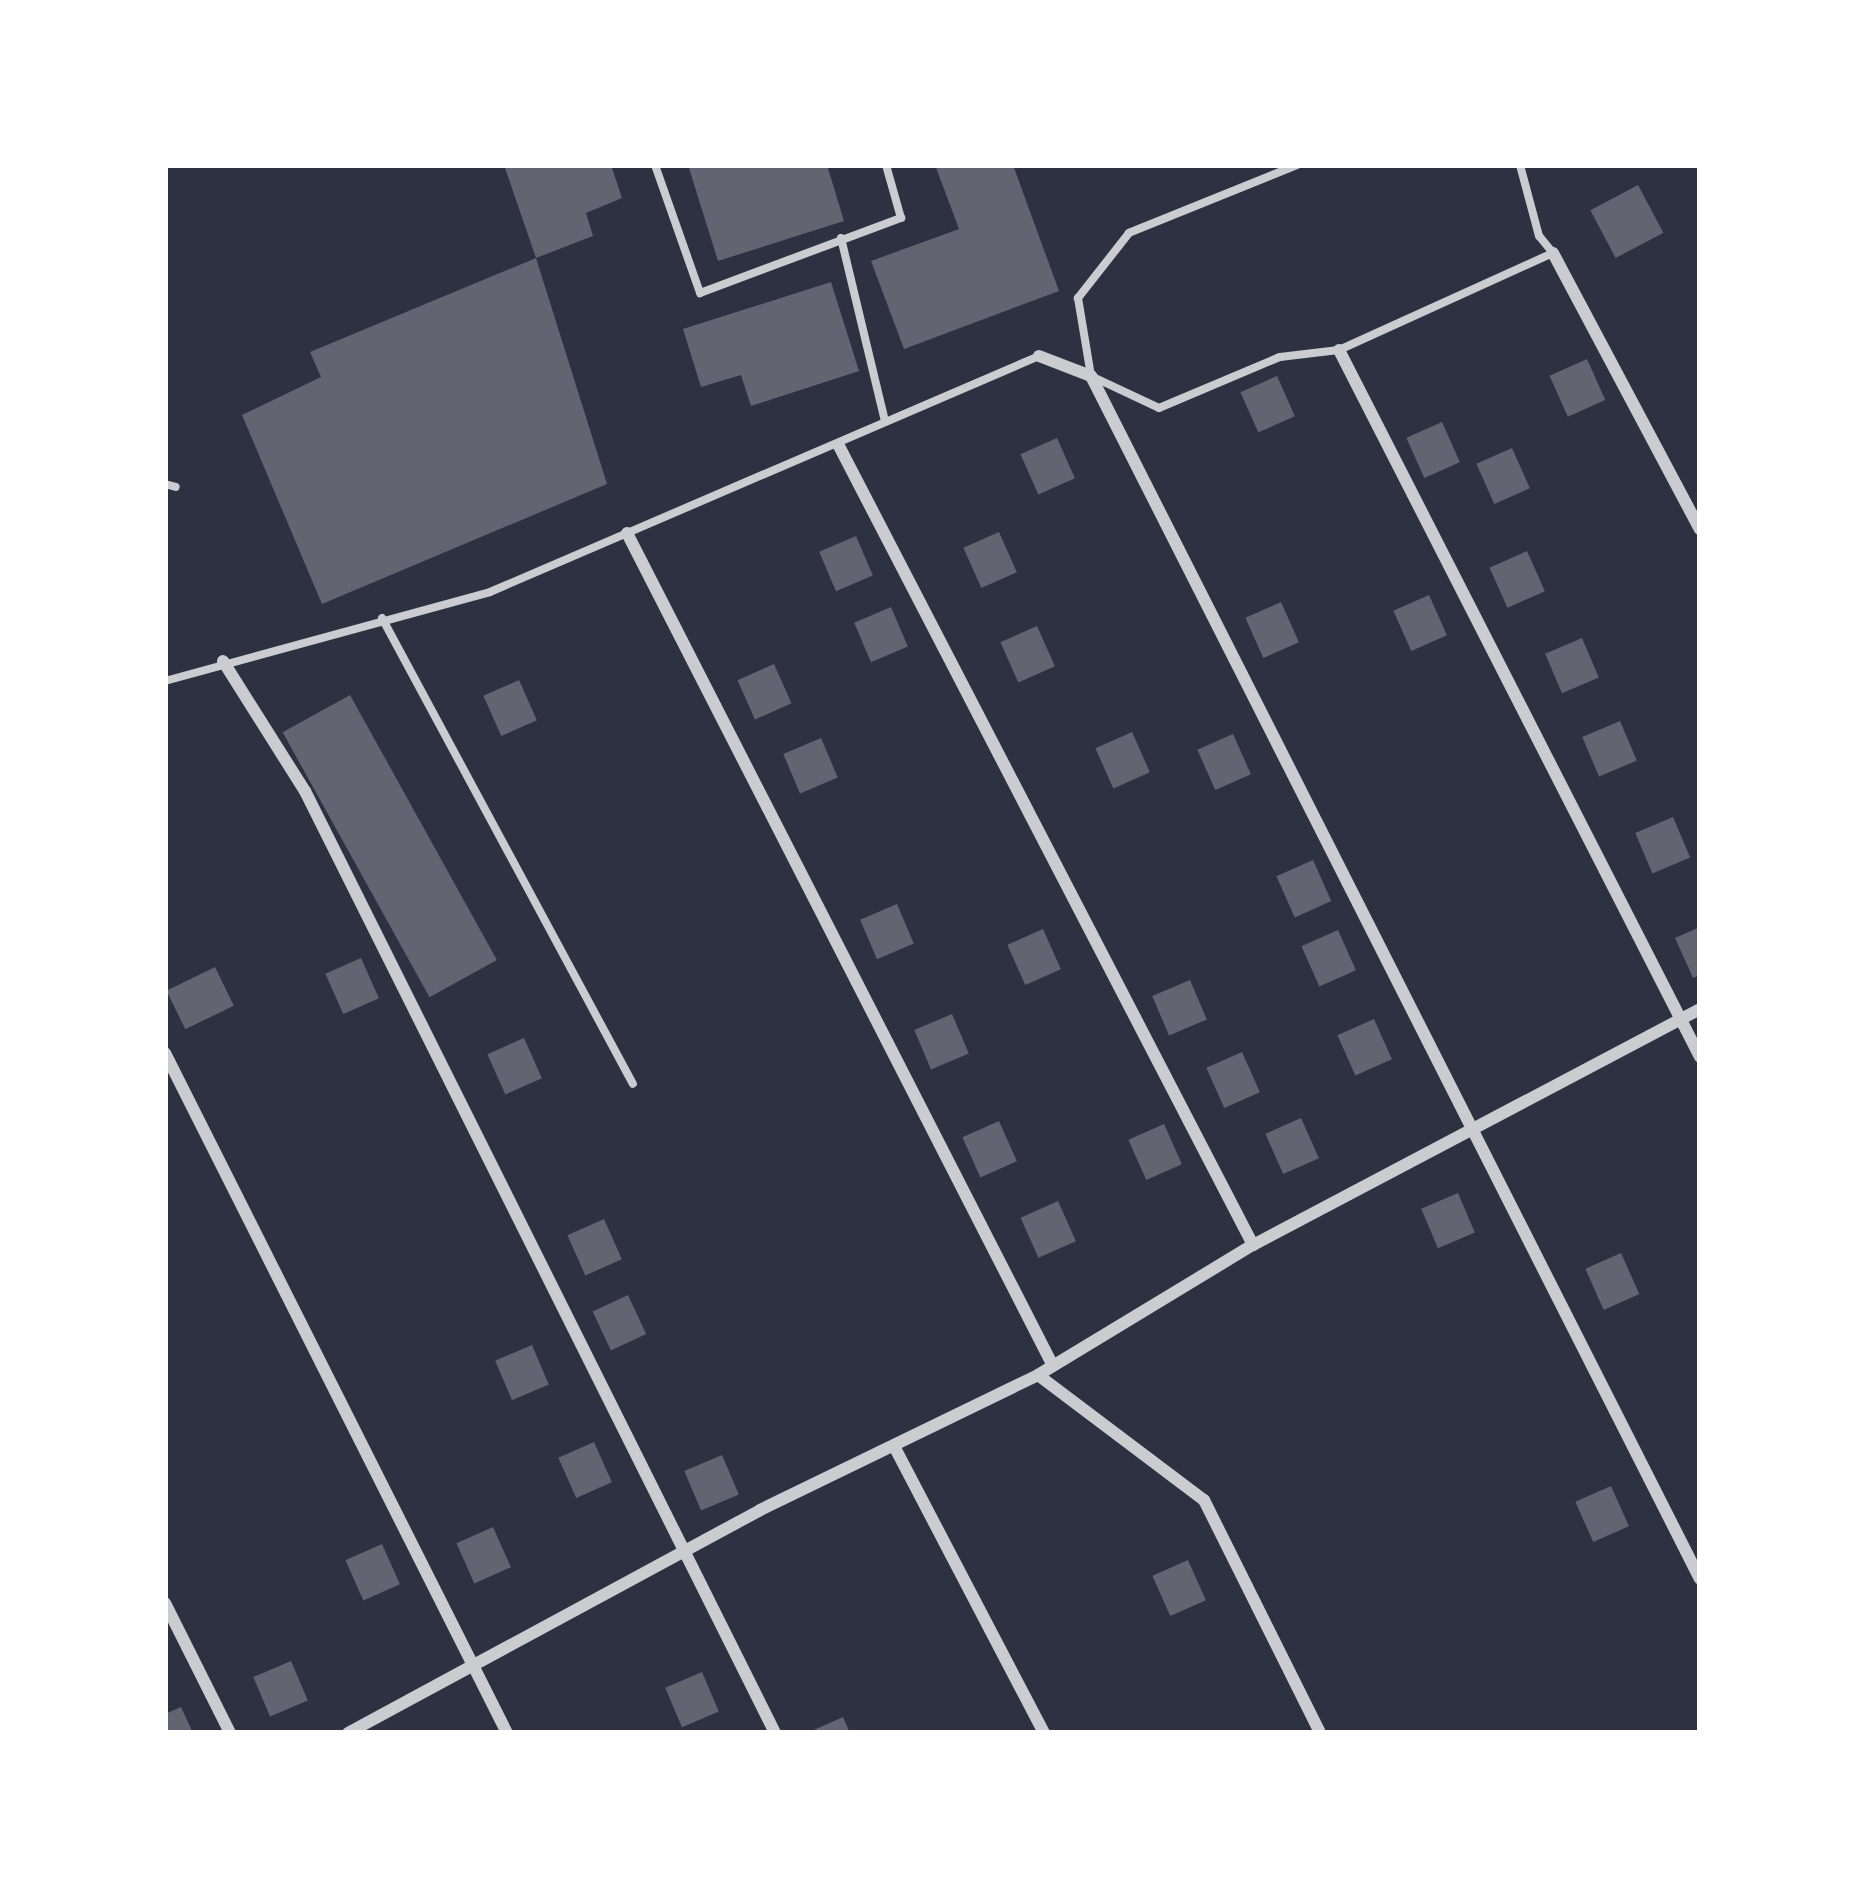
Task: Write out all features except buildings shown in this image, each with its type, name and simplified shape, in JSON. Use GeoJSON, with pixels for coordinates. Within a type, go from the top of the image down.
{"type":"FeatureCollection","features":[{"type":"Feature","properties":{"kind":"street"},"geometry":{"type":"LineString","coordinates":[[1553,253],[1700,529]]}},
{"type":"Feature","properties":{"kind":"street"},"geometry":{"type":"LineString","coordinates":[[1339,350],[1700,1057]]}},
{"type":"Feature","properties":{"kind":"street"},"geometry":{"type":"LineString","coordinates":[[1039,356],[1091,376],[1700,1579]]}},
{"type":"Feature","properties":{"kind":"street"},"geometry":{"type":"LineString","coordinates":[[839,446],[1253,1246]]}},
{"type":"Feature","properties":{"kind":"street"},"geometry":{"type":"LineString","coordinates":[[627,532],[1052,1364]]}},
{"type":"Feature","properties":{"kind":"street"},"geometry":{"type":"LineString","coordinates":[[223,661],[304,791],[775,1733]]}},
{"type":"Feature","properties":{"kind":"street"},"geometry":{"type":"LineString","coordinates":[[348,1733],[685,1551],[1038,1375],[1253,1246],[1700,1009]]}},
{"type":"Feature","properties":{"kind":"street"},"geometry":{"type":"LineString","coordinates":[[165,1052],[507,1733]]}},
{"type":"Feature","properties":{"kind":"street"},"geometry":{"type":"LineString","coordinates":[[1038,1375],[1204,1500],[1320,1733]]}},
{"type":"Feature","properties":{"kind":"street"},"geometry":{"type":"LineString","coordinates":[[894,1447],[1044,1733]]}},
{"type":"Feature","properties":{"kind":"street"},"geometry":{"type":"LineString","coordinates":[[165,1603],[230,1733]]}},
{"type":"Feature","properties":{"kind":"lane"},"geometry":{"type":"LineString","coordinates":[[656,165],[700,293],[901,218],[886,165]]}},
{"type":"Feature","properties":{"kind":"lane"},"geometry":{"type":"LineString","coordinates":[[1298,165],[1129,233],[1078,298],[1091,376],[1159,408],[1280,357],[1339,350],[1553,253],[1539,236],[1520,165]]}},
{"type":"Feature","properties":{"kind":"lane"},"geometry":{"type":"LineString","coordinates":[[841,238],[885,421]]}},
{"type":"Feature","properties":{"kind":"lane"},"geometry":{"type":"LineString","coordinates":[[165,681],[223,661],[490,592],[839,446],[885,421],[1039,356]]}},
{"type":"Feature","properties":{"kind":"lane"},"geometry":{"type":"LineString","coordinates":[[382,618],[633,1084]]}}]}
